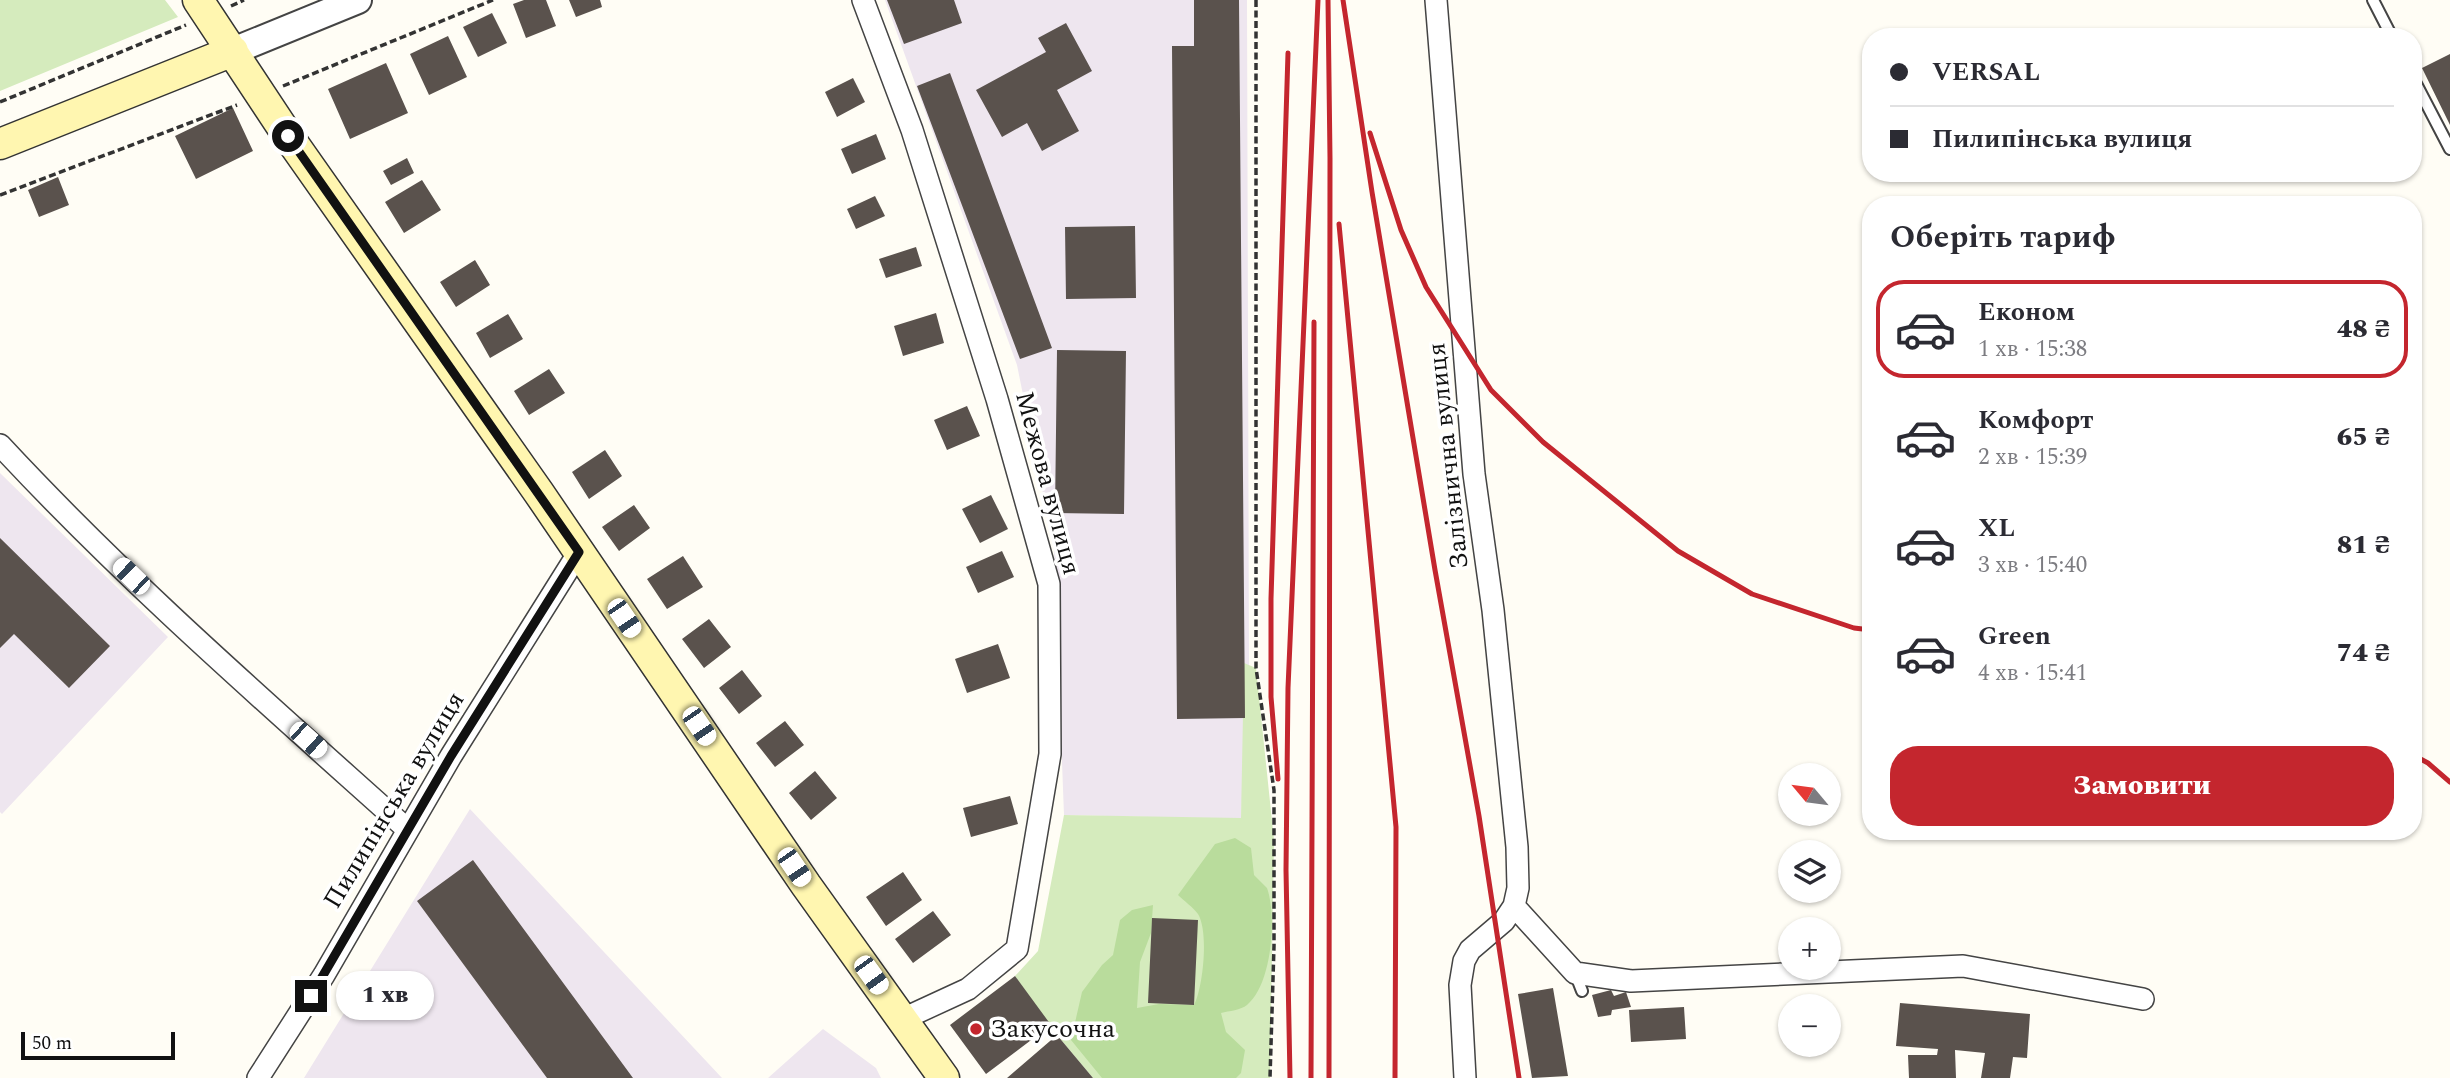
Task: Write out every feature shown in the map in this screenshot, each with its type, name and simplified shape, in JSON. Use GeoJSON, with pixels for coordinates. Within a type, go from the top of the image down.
{"type":"FeatureCollection","features":[{"type":"Feature","properties":{"kind":"main road"},"geometry":{"type":"LineString","coordinates":[[204,8],[288,136],[579,552],[806,885],[944,1078]]}},
{"type":"Feature","properties":{"kind":"main road"},"geometry":{"type":"LineString","coordinates":[[0,144],[233,51]]}},
{"type":"Feature","properties":{"kind":"street"},"geometry":{"type":"LineString","coordinates":[[233,51],[358,0]]}},
{"type":"Feature","properties":{"kind":"street","name":"Межова вулиця"},"geometry":{"type":"LineString","coordinates":[[863,0],[912,130],[997,399],[1049,584],[1049,754],[1017,949],[968,989],[904,1019]]}},
{"type":"Feature","properties":{"kind":"street","name":"Залізнична вулиця"},"geometry":{"type":"LineString","coordinates":[[1436,0],[1474,474],[1493,610],[1517,847],[1518,888],[1514,906]]}},
{"type":"Feature","properties":{"kind":"street"},"geometry":{"type":"LineString","coordinates":[[0,445],[36,484],[188,632],[408,830]]}},
{"type":"Feature","properties":{"kind":"street","name":"Пилипінська вулиця"},"geometry":{"type":"LineString","coordinates":[[258,1078],[324,975],[451,756],[579,552]]}},
{"type":"Feature","properties":{"kind":"street"},"geometry":{"type":"LineString","coordinates":[[1465,1078],[1460,985],[1464,961],[1470,950],[1504,921],[1514,906],[1579,982],[1963,966],[2143,999]]}},
{"type":"Feature","properties":{"kind":"lane"},"geometry":{"type":"LineString","coordinates":[[2373,0],[2387,28]]}},
{"type":"Feature","properties":{"kind":"lane"},"geometry":{"type":"LineString","coordinates":[[2422,95],[2450,149]]}},
{"type":"Feature","properties":{"kind":"path"},"geometry":{"type":"LineString","coordinates":[[0,195],[262,95],[493,0]]}},
{"type":"Feature","properties":{"kind":"path"},"geometry":{"type":"LineString","coordinates":[[1256,0],[1256,668],[1274,790],[1274,946],[1270,1078]]}},
{"type":"Feature","properties":{"kind":"path"},"geometry":{"type":"LineString","coordinates":[[0,102],[204,8]]}},
{"type":"Feature","properties":{"kind":"shaded area"},"geometry":{"type":"Polygon","coordinates":[[[885,0],[1247,0],[1249,666],[1241,819],[1064,815],[1054,549],[1017,365],[885,0]]]}},
{"type":"Feature","properties":{"kind":"shaded area"},"geometry":{"type":"Polygon","coordinates":[[[0,473],[168,637],[2,814],[0,812],[0,473]]]}},
{"type":"Feature","properties":{"kind":"shaded area"},"geometry":{"type":"Polygon","coordinates":[[[470,809],[722,1078],[304,1078],[470,809]]]}},
{"type":"Feature","properties":{"kind":"shaded area"},"geometry":{"type":"Polygon","coordinates":[[[823,1029],[876,1068],[881,1078],[768,1078],[823,1029]]]}},
{"type":"Feature","properties":{"kind":"green space"},"geometry":{"type":"Polygon","coordinates":[[[0,0],[165,0],[178,17],[0,91],[0,0]]]}},
{"type":"Feature","properties":{"kind":"green space"},"geometry":{"type":"Polygon","coordinates":[[[1244,663],[1256,668],[1274,840],[1270,1078],[1093,1078],[1057,1035],[1015,976],[1038,951],[1064,815],[1241,818],[1244,663]]]}},
{"type":"Feature","properties":{"kind":"green space"},"geometry":{"type":"Polygon","coordinates":[[[1235,838],[1251,848],[1254,875],[1267,888],[1272,915],[1270,950],[1262,982],[1247,1005],[1221,1013],[1226,1032],[1245,1050],[1241,1073],[1236,1078],[1102,1078],[1071,1040],[1082,992],[1113,955],[1120,920],[1132,910],[1153,905],[1151,933],[1140,962],[1137,1008],[1159,1004],[1194,1005],[1202,973],[1203,933],[1198,914],[1178,895],[1215,844],[1235,838]]]}},
{"type":"Feature","properties":{"kind":"building"},"geometry":{"type":"Polygon","coordinates":[[[524,0],[546,0],[556,26],[526,38],[513,4],[524,0]]]}},
{"type":"Feature","properties":{"kind":"building"},"geometry":{"type":"Polygon","coordinates":[[[569,0],[600,0],[602,7],[576,17],[569,0]]]}},
{"type":"Feature","properties":{"kind":"building"},"geometry":{"type":"Polygon","coordinates":[[[887,0],[954,0],[962,23],[904,44],[887,0]]]}},
{"type":"Feature","properties":{"kind":"building"},"geometry":{"type":"Polygon","coordinates":[[[1194,0],[1239,0],[1245,718],[1177,719],[1172,46],[1194,46],[1194,0]]]}},
{"type":"Feature","properties":{"kind":"building"},"geometry":{"type":"Polygon","coordinates":[[[492,13],[507,43],[478,57],[463,27],[492,13]]]}},
{"type":"Feature","properties":{"kind":"building"},"geometry":{"type":"Polygon","coordinates":[[[1066,23],[1092,71],[1057,90],[1079,131],[1042,151],[1027,123],[1002,137],[976,90],[1046,52],[1038,38],[1066,23]]]}},
{"type":"Feature","properties":{"kind":"building"},"geometry":{"type":"Polygon","coordinates":[[[448,36],[467,77],[429,95],[410,54],[448,36]]]}},
{"type":"Feature","properties":{"kind":"building"},"geometry":{"type":"Polygon","coordinates":[[[2450,54],[2450,125],[2422,68],[2450,54]]]}},
{"type":"Feature","properties":{"kind":"building"},"geometry":{"type":"Polygon","coordinates":[[[386,63],[408,113],[350,139],[328,89],[386,63]]]}},
{"type":"Feature","properties":{"kind":"building"},"geometry":{"type":"Polygon","coordinates":[[[950,73],[1052,348],[1020,359],[917,86],[950,73]]]}},
{"type":"Feature","properties":{"kind":"building"},"geometry":{"type":"Polygon","coordinates":[[[853,78],[865,102],[837,117],[825,92],[853,78]]]}},
{"type":"Feature","properties":{"kind":"building"},"geometry":{"type":"Polygon","coordinates":[[[233,108],[253,151],[196,179],[175,136],[233,108]]]}},
{"type":"Feature","properties":{"kind":"building"},"geometry":{"type":"Polygon","coordinates":[[[876,134],[886,159],[852,174],[841,149],[876,134]]]}},
{"type":"Feature","properties":{"kind":"building"},"geometry":{"type":"Polygon","coordinates":[[[407,158],[414,173],[391,185],[383,171],[407,158]]]}},
{"type":"Feature","properties":{"kind":"building"},"geometry":{"type":"Polygon","coordinates":[[[58,177],[69,205],[39,217],[28,190],[58,177]]]}},
{"type":"Feature","properties":{"kind":"building"},"geometry":{"type":"Polygon","coordinates":[[[422,180],[441,210],[404,233],[385,202],[422,180]]]}},
{"type":"Feature","properties":{"kind":"building"},"geometry":{"type":"Polygon","coordinates":[[[875,196],[885,216],[856,229],[847,209],[875,196]]]}},
{"type":"Feature","properties":{"kind":"building"},"geometry":{"type":"Polygon","coordinates":[[[1135,226],[1136,298],[1066,299],[1065,227],[1135,226]]]}},
{"type":"Feature","properties":{"kind":"building"},"geometry":{"type":"Polygon","coordinates":[[[916,247],[922,266],[886,278],[879,259],[916,247]]]}},
{"type":"Feature","properties":{"kind":"building"},"geometry":{"type":"Polygon","coordinates":[[[475,260],[490,285],[456,307],[440,282],[475,260]]]}},
{"type":"Feature","properties":{"kind":"building"},"geometry":{"type":"Polygon","coordinates":[[[936,313],[944,343],[903,356],[894,326],[936,313]]]}},
{"type":"Feature","properties":{"kind":"building"},"geometry":{"type":"Polygon","coordinates":[[[508,314],[523,339],[490,358],[476,333],[508,314]]]}},
{"type":"Feature","properties":{"kind":"building"},"geometry":{"type":"Polygon","coordinates":[[[1057,350],[1126,351],[1124,514],[1055,513],[1057,350]]]}},
{"type":"Feature","properties":{"kind":"building"},"geometry":{"type":"Polygon","coordinates":[[[549,369],[565,393],[529,415],[514,391],[549,369]]]}},
{"type":"Feature","properties":{"kind":"building"},"geometry":{"type":"Polygon","coordinates":[[[967,406],[980,436],[947,450],[934,420],[967,406]]]}},
{"type":"Feature","properties":{"kind":"building"},"geometry":{"type":"Polygon","coordinates":[[[605,450],[622,476],[589,499],[572,472],[605,450]]]}},
{"type":"Feature","properties":{"kind":"building"},"geometry":{"type":"Polygon","coordinates":[[[991,495],[1008,529],[980,543],[962,509],[991,495]]]}},
{"type":"Feature","properties":{"kind":"building"},"geometry":{"type":"Polygon","coordinates":[[[634,505],[650,528],[619,551],[602,527],[634,505]]]}},
{"type":"Feature","properties":{"kind":"building"},"geometry":{"type":"Polygon","coordinates":[[[0,538],[110,646],[69,688],[14,634],[0,648],[0,538]]]}},
{"type":"Feature","properties":{"kind":"building"},"geometry":{"type":"Polygon","coordinates":[[[1002,551],[1014,577],[978,593],[966,567],[1002,551]]]}},
{"type":"Feature","properties":{"kind":"building"},"geometry":{"type":"Polygon","coordinates":[[[683,556],[703,587],[667,609],[647,579],[683,556]]]}},
{"type":"Feature","properties":{"kind":"building"},"geometry":{"type":"Polygon","coordinates":[[[709,619],[731,647],[704,668],[682,639],[709,619]]]}},
{"type":"Feature","properties":{"kind":"building"},"geometry":{"type":"Polygon","coordinates":[[[998,644],[1010,678],[967,693],[955,659],[998,644]]]}},
{"type":"Feature","properties":{"kind":"building"},"geometry":{"type":"Polygon","coordinates":[[[742,670],[762,696],[739,714],[719,688],[742,670]]]}},
{"type":"Feature","properties":{"kind":"building"},"geometry":{"type":"Polygon","coordinates":[[[785,721],[804,745],[775,767],[756,743],[785,721]]]}},
{"type":"Feature","properties":{"kind":"building"},"geometry":{"type":"Polygon","coordinates":[[[815,771],[837,798],[811,820],[789,793],[815,771]]]}},
{"type":"Feature","properties":{"kind":"building"},"geometry":{"type":"Polygon","coordinates":[[[1010,796],[1018,824],[971,837],[963,808],[1010,796]]]}},
{"type":"Feature","properties":{"kind":"building"},"geometry":{"type":"Polygon","coordinates":[[[473,860],[633,1078],[547,1078],[417,901],[473,860]]]}},
{"type":"Feature","properties":{"kind":"building"},"geometry":{"type":"Polygon","coordinates":[[[903,872],[922,900],[886,926],[866,897],[903,872]]]}},
{"type":"Feature","properties":{"kind":"building"},"geometry":{"type":"Polygon","coordinates":[[[933,911],[951,935],[913,963],[895,939],[933,911]]]}},
{"type":"Feature","properties":{"kind":"building"},"geometry":{"type":"Polygon","coordinates":[[[1152,918],[1198,920],[1194,1005],[1148,1003],[1152,918]]]}},
{"type":"Feature","properties":{"kind":"building"},"geometry":{"type":"Polygon","coordinates":[[[1015,976],[1051,1025],[986,1074],[950,1025],[1015,976]]]}},
{"type":"Feature","properties":{"kind":"building"},"geometry":{"type":"Polygon","coordinates":[[[1553,988],[1568,1076],[1532,1078],[1518,994],[1553,988]]]}},
{"type":"Feature","properties":{"kind":"building"},"geometry":{"type":"Polygon","coordinates":[[[1611,990],[1614,996],[1626,992],[1631,1007],[1612,1010],[1611,1015],[1598,1017],[1592,995],[1611,990]]]}},
{"type":"Feature","properties":{"kind":"building"},"geometry":{"type":"Polygon","coordinates":[[[1900,1003],[2030,1014],[2027,1058],[2013,1057],[2010,1078],[1981,1078],[1985,1053],[1955,1050],[1956,1078],[1909,1078],[1908,1055],[1937,1055],[1938,1049],[1896,1046],[1900,1003]]]}},
{"type":"Feature","properties":{"kind":"building"},"geometry":{"type":"Polygon","coordinates":[[[1684,1007],[1686,1039],[1631,1042],[1629,1010],[1684,1007]]]}},
{"type":"Feature","properties":{"kind":"building"},"geometry":{"type":"Polygon","coordinates":[[[1057,1035],[1093,1078],[1007,1078],[1057,1035]]]}},
{"type":"Feature","properties":{"kind":"railway"},"geometry":{"type":"LineString","coordinates":[[1290,1078],[1286,870],[1288,688],[1318,0]]}},
{"type":"Feature","properties":{"kind":"railway"},"geometry":{"type":"LineString","coordinates":[[1328,0],[1329,1078]]}},
{"type":"Feature","properties":{"kind":"railway"},"geometry":{"type":"LineString","coordinates":[[1343,0],[1372,192],[1479,816],[1519,1078]]}},
{"type":"Feature","properties":{"kind":"railway"},"geometry":{"type":"LineString","coordinates":[[1278,779],[1271,697],[1271,599],[1288,53]]}},
{"type":"Feature","properties":{"kind":"railway"},"geometry":{"type":"LineString","coordinates":[[1370,133],[1401,230],[1426,287],[1491,390],[1543,442],[1678,551],[1752,594],[1862,629]]}},
{"type":"Feature","properties":{"kind":"railway"},"geometry":{"type":"LineString","coordinates":[[1339,224],[1396,827],[1395,1078]]}},
{"type":"Feature","properties":{"kind":"railway"},"geometry":{"type":"LineString","coordinates":[[1311,1078],[1314,322]]}},
{"type":"Feature","properties":{"kind":"railway"},"geometry":{"type":"LineString","coordinates":[[2422,760],[2450,782]]}},
{"type":"Feature","properties":{"kind":"place","name":"Закусочна"},"geometry":{"type":"Point","coordinates":[976,1029]}},
{"type":"Feature","properties":{"kind":"route"},"geometry":{"type":"LineString","coordinates":[[288,136],[579,552],[451,756],[311,996]]}}]}
